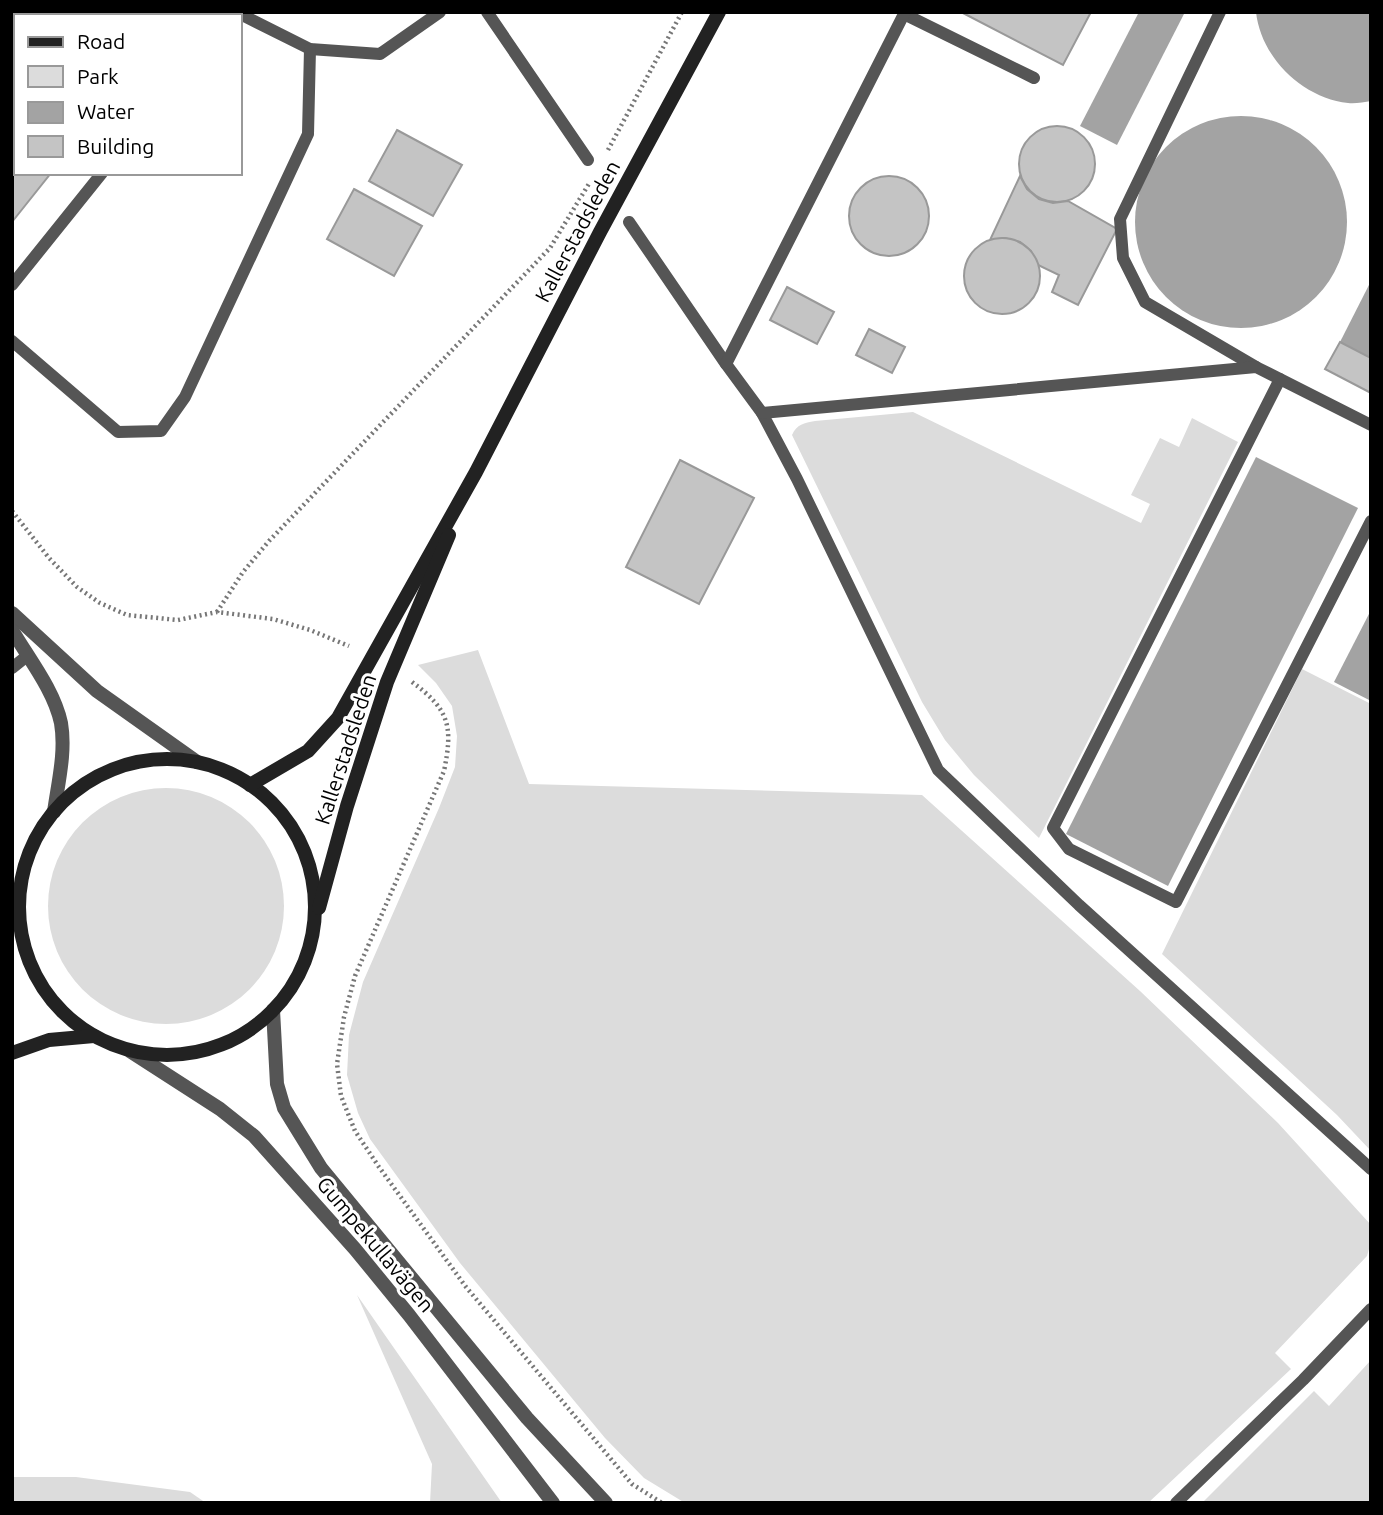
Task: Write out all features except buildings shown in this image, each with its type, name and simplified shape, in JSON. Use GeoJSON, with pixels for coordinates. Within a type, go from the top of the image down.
{"type":"FeatureCollection","features":[{"type":"Feature","properties":{"kind":"main road","name":"Kallerstadsleden"},"geometry":{"type":"LineString","coordinates":[[250,785],[308,751],[338,718],[475,472],[719,12]]}},
{"type":"Feature","properties":{"kind":"main road","name":"Kallerstadsleden"},"geometry":{"type":"LineString","coordinates":[[94,1036],[130,1051],[156,1055],[207,1049],[254,1027],[288,992],[309,950],[347,806],[387,682],[475,472]]}},
{"type":"Feature","properties":{"kind":"main road"},"geometry":{"type":"LineString","coordinates":[[12,913],[19,897],[30,851],[40,830],[54,812],[83,785],[119,767],[158,759],[197,762],[225,771],[250,785],[280,813],[302,847],[311,873],[315,899],[314,927]]}},
{"type":"Feature","properties":{"kind":"main road"},"geometry":{"type":"LineString","coordinates":[[19,897],[22,938],[36,977],[61,1010],[94,1036]]}},
{"type":"Feature","properties":{"kind":"main road"},"geometry":{"type":"LineString","coordinates":[[12,1053],[49,1040],[94,1036]]}},
{"type":"Feature","properties":{"kind":"street"},"geometry":{"type":"LineString","coordinates":[[12,613],[97,691],[197,762]]}},
{"type":"Feature","properties":{"kind":"street"},"geometry":{"type":"LineString","coordinates":[[12,630],[52,698],[61,723],[62,749],[54,812]]}},
{"type":"Feature","properties":{"kind":"street","name":"Gumpekullavägen"},"geometry":{"type":"LineString","coordinates":[[273,1010],[277,1084],[284,1108],[321,1168],[527,1418],[606,1503]]}},
{"type":"Feature","properties":{"kind":"street","name":"Gumpekullavägen"},"geometry":{"type":"LineString","coordinates":[[130,1051],[220,1109],[254,1136],[355,1249],[409,1315],[553,1503]]}},
{"type":"Feature","properties":{"kind":"lane"},"geometry":{"type":"LineString","coordinates":[[242,15],[310,49],[380,54],[440,12]]}},
{"type":"Feature","properties":{"kind":"lane"},"geometry":{"type":"LineString","coordinates":[[487,12],[588,160]]}},
{"type":"Feature","properties":{"kind":"lane"},"geometry":{"type":"LineString","coordinates":[[1220,12],[1120,219],[1124,258],[1145,302],[1256,367],[1371,425]]}},
{"type":"Feature","properties":{"kind":"lane"},"geometry":{"type":"LineString","coordinates":[[726,364],[905,13],[1034,78]]}},
{"type":"Feature","properties":{"kind":"lane"},"geometry":{"type":"LineString","coordinates":[[12,341],[118,432],[161,431],[185,397],[308,134],[310,49]]}},
{"type":"Feature","properties":{"kind":"lane"},"geometry":{"type":"LineString","coordinates":[[12,285],[100,175]]}},
{"type":"Feature","properties":{"kind":"lane"},"geometry":{"type":"LineString","coordinates":[[629,222],[762,413],[797,479],[938,770],[1079,905],[1371,1169]]}},
{"type":"Feature","properties":{"kind":"lane"},"geometry":{"type":"LineString","coordinates":[[762,413],[1256,367]]}},
{"type":"Feature","properties":{"kind":"lane"},"geometry":{"type":"LineString","coordinates":[[1280,379],[1053,828],[1069,849],[1176,902],[1371,521]]}},
{"type":"Feature","properties":{"kind":"lane"},"geometry":{"type":"LineString","coordinates":[[12,668],[27,656]]}},
{"type":"Feature","properties":{"kind":"lane"},"geometry":{"type":"LineString","coordinates":[[1175,1503],[1303,1380],[1371,1309]]}},
{"type":"Feature","properties":{"kind":"path"},"geometry":{"type":"LineString","coordinates":[[605,155],[682,12]]}},
{"type":"Feature","properties":{"kind":"path"},"geometry":{"type":"LineString","coordinates":[[217,612],[243,572],[269,541],[550,248],[592,179]]}},
{"type":"Feature","properties":{"kind":"path"},"geometry":{"type":"LineString","coordinates":[[12,511],[49,558],[77,587],[100,603],[127,615],[178,620],[217,612],[273,619],[349,646]]}},
{"type":"Feature","properties":{"kind":"path"},"geometry":{"type":"LineString","coordinates":[[409,680],[429,695],[443,715],[450,741],[444,771],[355,976],[344,1017],[337,1064],[341,1096],[355,1131],[466,1287],[632,1484],[662,1503]]}},
{"type":"Feature","properties":{"kind":"green space"},"geometry":{"type":"Polygon","coordinates":[[[913,412],[1141,523],[1150,504],[1131,495],[1160,438],[1179,447],[1192,418],[1238,442],[1039,838],[974,775],[945,740],[922,702],[792,435],[804,423],[913,412]]]}},
{"type":"Feature","properties":{"kind":"green space"},"geometry":{"type":"Polygon","coordinates":[[[478,650],[529,784],[922,795],[1140,991],[1278,1123],[1371,1225],[1371,1242],[1367,1256],[1275,1353],[1291,1369],[1148,1503],[685,1503],[644,1478],[605,1438],[460,1263],[370,1139],[358,1113],[347,1075],[349,1035],[363,982],[455,767],[457,736],[452,706],[436,683],[418,665],[478,650]]]}},
{"type":"Feature","properties":{"kind":"green space"},"geometry":{"type":"Polygon","coordinates":[[[1302,669],[1371,704],[1371,1151],[1337,1115],[1162,954],[1302,669]]]}},
{"type":"Feature","properties":{"kind":"green space"},"geometry":{"type":"Polygon","coordinates":[[[154,788],[178,788],[222,802],[250,822],[275,861],[282,883],[282,929],[275,951],[250,990],[222,1010],[200,1019],[178,1024],[154,1024],[110,1010],[82,990],[62,962],[53,940],[48,918],[48,894],[62,850],[82,822],[110,802],[132,793],[154,788]]]}},
{"type":"Feature","properties":{"kind":"green space"},"geometry":{"type":"Polygon","coordinates":[[[357,1295],[502,1503],[430,1503],[432,1464],[357,1295]]]}},
{"type":"Feature","properties":{"kind":"green space"},"geometry":{"type":"Polygon","coordinates":[[[1371,1360],[1371,1503],[1202,1503],[1314,1391],[1329,1406],[1371,1360]]]}},
{"type":"Feature","properties":{"kind":"green space"},"geometry":{"type":"Polygon","coordinates":[[[12,1477],[76,1477],[190,1492],[206,1503],[12,1503],[12,1477]]]}},
{"type":"Feature","properties":{"kind":"water"},"geometry":{"type":"Polygon","coordinates":[[[1139,12],[1185,12],[1117,145],[1080,126],[1139,12]]]}},
{"type":"Feature","properties":{"kind":"water"},"geometry":{"type":"Polygon","coordinates":[[[1256,12],[1371,12],[1371,101],[1351,103],[1331,100],[1300,84],[1275,60],[1266,45],[1256,12]]]}},
{"type":"Feature","properties":{"kind":"water"},"geometry":{"type":"Polygon","coordinates":[[[1241,116],[1282,124],[1300,133],[1316,147],[1330,163],[1339,181],[1347,222],[1339,263],[1330,281],[1316,297],[1300,311],[1282,320],[1241,328],[1200,320],[1182,311],[1166,297],[1152,281],[1143,263],[1135,222],[1143,181],[1152,163],[1166,147],[1182,133],[1200,124],[1241,116]]]}},
{"type":"Feature","properties":{"kind":"water"},"geometry":{"type":"Polygon","coordinates":[[[1371,281],[1371,358],[1340,342],[1371,281]]]}},
{"type":"Feature","properties":{"kind":"water"},"geometry":{"type":"Polygon","coordinates":[[[1256,457],[1358,508],[1168,886],[1066,834],[1256,457]]]}},
{"type":"Feature","properties":{"kind":"water"},"geometry":{"type":"Polygon","coordinates":[[[1371,610],[1371,701],[1334,682],[1371,610]]]}}]}
